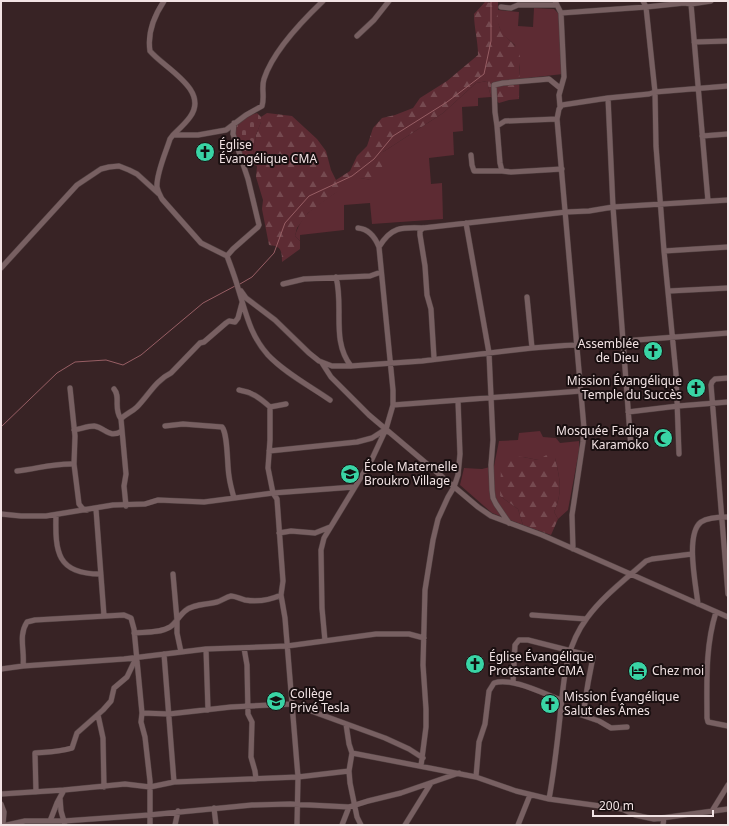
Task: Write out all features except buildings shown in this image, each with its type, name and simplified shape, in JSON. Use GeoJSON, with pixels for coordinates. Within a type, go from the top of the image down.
{"type":"FeatureCollection","features":[{"type":"Feature","properties":{"kind":"street"},"geometry":{"type":"LineString","coordinates":[[159,194],[157,188],[159,176],[170,139],[191,116],[195,106],[194,96],[188,85],[150,51],[150,33],[156,15],[164,1]]}},
{"type":"Feature","properties":{"kind":"street"},"geometry":{"type":"LineString","coordinates":[[173,136],[207,134],[226,130],[234,123],[262,106],[263,80],[279,50],[287,39],[323,1]]}},
{"type":"Feature","properties":{"kind":"street"},"geometry":{"type":"LineString","coordinates":[[357,36],[374,20],[389,1]]}},
{"type":"Feature","properties":{"kind":"street"},"geometry":{"type":"LineString","coordinates":[[644,1],[655,92],[656,146],[678,406],[679,454]]}},
{"type":"Feature","properties":{"kind":"street"},"geometry":{"type":"LineString","coordinates":[[560,13],[646,8],[684,2],[691,4],[711,1]]}},
{"type":"Feature","properties":{"kind":"street"},"geometry":{"type":"LineString","coordinates":[[501,7],[511,8],[518,5],[555,3],[560,13],[564,77],[560,88],[560,107],[557,119],[578,345],[584,428],[572,515],[573,550]]}},
{"type":"Feature","properties":{"kind":"street"},"geometry":{"type":"LineString","coordinates":[[691,4],[708,201]]}},
{"type":"Feature","properties":{"kind":"street"},"geometry":{"type":"LineString","coordinates":[[694,42],[728,41]]}},
{"type":"Feature","properties":{"kind":"street"},"geometry":{"type":"LineString","coordinates":[[502,171],[498,150],[494,85],[549,79],[560,88]]}},
{"type":"Feature","properties":{"kind":"street"},"geometry":{"type":"LineString","coordinates":[[560,107],[562,105],[655,92],[728,86]]}},
{"type":"Feature","properties":{"kind":"street"},"geometry":{"type":"LineString","coordinates":[[608,98],[613,207],[631,448]]}},
{"type":"Feature","properties":{"kind":"street"},"geometry":{"type":"LineString","coordinates":[[497,126],[505,121],[557,119]]}},
{"type":"Feature","properties":{"kind":"street"},"geometry":{"type":"LineString","coordinates":[[227,256],[258,228],[259,225],[248,180],[233,134],[234,123]]}},
{"type":"Feature","properties":{"kind":"street"},"geometry":{"type":"LineString","coordinates":[[702,136],[728,134]]}},
{"type":"Feature","properties":{"kind":"street"},"geometry":{"type":"LineString","coordinates":[[471,155],[474,171],[511,172],[562,169]]}},
{"type":"Feature","properties":{"kind":"street"},"geometry":{"type":"LineString","coordinates":[[1,268],[77,185],[101,169],[119,166],[129,170],[137,174],[159,194],[195,237],[206,246],[227,256],[251,330],[260,345],[278,365],[330,400]]}},
{"type":"Feature","properties":{"kind":"street"},"geometry":{"type":"LineString","coordinates":[[379,247],[385,237],[395,229],[407,227],[423,228],[566,212],[589,211],[613,207],[728,200]]}},
{"type":"Feature","properties":{"kind":"street"},"geometry":{"type":"LineString","coordinates":[[466,223],[489,353],[493,440],[491,465],[493,498],[509,523]]}},
{"type":"Feature","properties":{"kind":"street"},"geometry":{"type":"LineString","coordinates":[[325,642],[322,608],[321,550],[324,538],[377,448],[386,429],[393,405],[393,390],[379,247],[376,238],[363,228],[358,228]]}},
{"type":"Feature","properties":{"kind":"street"},"geometry":{"type":"LineString","coordinates":[[423,228],[420,231],[420,236],[425,266],[427,295],[431,309],[434,358]]}},
{"type":"Feature","properties":{"kind":"street"},"geometry":{"type":"LineString","coordinates":[[664,251],[728,247]]}},
{"type":"Feature","properties":{"kind":"street"},"geometry":{"type":"LineString","coordinates":[[283,284],[304,279],[370,276],[381,272]]}},
{"type":"Feature","properties":{"kind":"street"},"geometry":{"type":"LineString","coordinates":[[336,278],[339,288],[340,302],[338,310],[340,320],[339,339],[345,358],[351,366]]}},
{"type":"Feature","properties":{"kind":"street"},"geometry":{"type":"LineString","coordinates":[[238,288],[246,298],[275,320],[309,354],[332,366],[390,363],[532,348],[728,333]]}},
{"type":"Feature","properties":{"kind":"street"},"geometry":{"type":"LineString","coordinates":[[669,291],[728,288]]}},
{"type":"Feature","properties":{"kind":"street"},"geometry":{"type":"LineString","coordinates":[[527,297],[532,348]]}},
{"type":"Feature","properties":{"kind":"street"},"geometry":{"type":"LineString","coordinates":[[121,419],[137,407],[153,387],[165,376],[171,373],[200,343],[204,342],[229,321],[235,322],[246,298]]}},
{"type":"Feature","properties":{"kind":"street"},"geometry":{"type":"LineString","coordinates":[[322,362],[331,377],[369,415],[478,508],[491,516],[542,535],[573,550],[728,617]]}},
{"type":"Feature","properties":{"kind":"street"},"geometry":{"type":"LineString","coordinates":[[728,378],[715,379],[712,382],[728,594]]}},
{"type":"Feature","properties":{"kind":"street"},"geometry":{"type":"LineString","coordinates":[[70,388],[74,430],[74,464],[79,504],[83,509],[88,510]]}},
{"type":"Feature","properties":{"kind":"street"},"geometry":{"type":"LineString","coordinates":[[114,389],[117,393],[117,412],[121,419],[126,474],[124,486],[126,506]]}},
{"type":"Feature","properties":{"kind":"street"},"geometry":{"type":"LineString","coordinates":[[239,390],[247,391],[258,396],[270,407],[268,468],[272,493],[277,499],[283,581],[281,595],[286,618],[298,777],[296,819],[298,825]]}},
{"type":"Feature","properties":{"kind":"street"},"geometry":{"type":"LineString","coordinates":[[393,405],[581,391]]}},
{"type":"Feature","properties":{"kind":"street"},"geometry":{"type":"LineString","coordinates":[[421,766],[423,758],[426,715],[423,665],[425,590],[433,540],[438,520],[454,487],[460,465],[458,400]]}},
{"type":"Feature","properties":{"kind":"street"},"geometry":{"type":"LineString","coordinates":[[628,412],[728,402]]}},
{"type":"Feature","properties":{"kind":"street"},"geometry":{"type":"LineString","coordinates":[[270,407],[286,404]]}},
{"type":"Feature","properties":{"kind":"street"},"geometry":{"type":"LineString","coordinates":[[165,426],[188,424],[222,427],[224,429],[226,436],[229,477],[234,498]]}},
{"type":"Feature","properties":{"kind":"street"},"geometry":{"type":"LineString","coordinates":[[74,430],[96,426],[112,434],[117,434],[122,431]]}},
{"type":"Feature","properties":{"kind":"street"},"geometry":{"type":"LineString","coordinates":[[269,451],[340,445],[372,438],[386,429]]}},
{"type":"Feature","properties":{"kind":"street"},"geometry":{"type":"LineString","coordinates":[[372,438],[375,439],[377,448]]}},
{"type":"Feature","properties":{"kind":"street"},"geometry":{"type":"LineString","coordinates":[[18,471],[33,470],[52,464],[74,464]]}},
{"type":"Feature","properties":{"kind":"street"},"geometry":{"type":"LineString","coordinates":[[1,514],[21,516],[56,515],[113,505],[126,506],[151,503],[158,500],[204,502],[262,496],[272,493],[354,487]]}},
{"type":"Feature","properties":{"kind":"street"},"geometry":{"type":"LineString","coordinates":[[96,509],[104,616]]}},
{"type":"Feature","properties":{"kind":"street"},"geometry":{"type":"LineString","coordinates":[[56,515],[57,540],[60,558],[74,570],[87,574],[100,574]]}},
{"type":"Feature","properties":{"kind":"street"},"geometry":{"type":"LineString","coordinates":[[698,604],[692,554],[693,537],[697,526],[704,521],[728,517]]}},
{"type":"Feature","properties":{"kind":"street"},"geometry":{"type":"LineString","coordinates":[[279,533],[291,531],[315,533],[330,527]]}},
{"type":"Feature","properties":{"kind":"street"},"geometry":{"type":"LineString","coordinates":[[549,799],[564,678],[570,650],[586,619],[603,600],[649,559],[692,554]]}},
{"type":"Feature","properties":{"kind":"street"},"geometry":{"type":"LineString","coordinates":[[173,574],[177,633],[181,652]]}},
{"type":"Feature","properties":{"kind":"street"},"geometry":{"type":"LineString","coordinates":[[134,634],[171,627],[189,608],[218,602],[232,596],[257,601],[272,599],[281,595]]}},
{"type":"Feature","properties":{"kind":"street"},"geometry":{"type":"LineString","coordinates":[[718,613],[728,611]]}},
{"type":"Feature","properties":{"kind":"street"},"geometry":{"type":"LineString","coordinates":[[718,613],[712,625],[708,649],[707,718],[708,722],[728,726]]}},
{"type":"Feature","properties":{"kind":"street"},"geometry":{"type":"LineString","coordinates":[[23,666],[22,629],[27,622],[35,620],[124,615],[131,618],[133,621],[137,657],[142,713],[141,722],[145,737],[150,787],[150,825]]}},
{"type":"Feature","properties":{"kind":"street"},"geometry":{"type":"LineString","coordinates":[[532,615],[586,619]]}},
{"type":"Feature","properties":{"kind":"street"},"geometry":{"type":"LineString","coordinates":[[1,669],[23,666],[124,659],[206,649],[287,646],[376,634],[409,634],[424,638]]}},
{"type":"Feature","properties":{"kind":"street"},"geometry":{"type":"LineString","coordinates":[[513,683],[515,645],[519,640],[528,640],[593,657],[583,715]]}},
{"type":"Feature","properties":{"kind":"street"},"geometry":{"type":"LineString","coordinates":[[244,648],[247,665],[248,714],[252,722],[251,757],[256,779]]}},
{"type":"Feature","properties":{"kind":"street"},"geometry":{"type":"LineString","coordinates":[[206,649],[208,710]]}},
{"type":"Feature","properties":{"kind":"street"},"geometry":{"type":"LineString","coordinates":[[164,654],[174,782]]}},
{"type":"Feature","properties":{"kind":"street"},"geometry":{"type":"LineString","coordinates":[[36,792],[35,753],[49,751],[58,752],[72,748],[77,733],[98,715],[111,701],[114,688],[126,677],[137,657]]}},
{"type":"Feature","properties":{"kind":"street"},"geometry":{"type":"LineString","coordinates":[[476,777],[479,742],[485,724],[489,691],[491,687],[498,682],[513,683],[561,700]]}},
{"type":"Feature","properties":{"kind":"street"},"geometry":{"type":"LineString","coordinates":[[142,713],[169,714],[292,704],[385,738],[409,749],[423,758]]}},
{"type":"Feature","properties":{"kind":"street"},"geometry":{"type":"LineString","coordinates":[[561,708],[599,721],[612,728],[627,727]]}},
{"type":"Feature","properties":{"kind":"street"},"geometry":{"type":"LineString","coordinates":[[98,715],[103,738],[104,787]]}},
{"type":"Feature","properties":{"kind":"street"},"geometry":{"type":"LineString","coordinates":[[346,724],[352,753],[349,771],[352,806],[361,825]]}},
{"type":"Feature","properties":{"kind":"street"},"geometry":{"type":"LineString","coordinates":[[352,753],[459,773],[476,777],[530,795],[622,809],[635,815],[654,819],[728,809]]}},
{"type":"Feature","properties":{"kind":"street"},"geometry":{"type":"LineString","coordinates":[[1,794],[104,787],[125,784],[150,787],[174,782],[298,777],[349,771]]}},
{"type":"Feature","properties":{"kind":"street"},"geometry":{"type":"LineString","coordinates":[[7,825],[50,821],[65,823],[252,805],[297,804],[352,806],[401,793],[459,773]]}},
{"type":"Feature","properties":{"kind":"street"},"geometry":{"type":"LineString","coordinates":[[405,825],[432,782]]}},
{"type":"Feature","properties":{"kind":"street"},"geometry":{"type":"LineString","coordinates":[[712,811],[728,785]]}},
{"type":"Feature","properties":{"kind":"street"},"geometry":{"type":"LineString","coordinates":[[50,821],[64,790]]}},
{"type":"Feature","properties":{"kind":"street"},"geometry":{"type":"LineString","coordinates":[[518,825],[530,795]]}},
{"type":"Feature","properties":{"kind":"street"},"geometry":{"type":"LineString","coordinates":[[60,797],[61,812],[65,823]]}},
{"type":"Feature","properties":{"kind":"street"},"geometry":{"type":"LineString","coordinates":[[1,804],[4,812],[3,825]]}},
{"type":"Feature","properties":{"kind":"street"},"geometry":{"type":"LineString","coordinates":[[342,825],[352,806]]}},
{"type":"Feature","properties":{"kind":"street"},"geometry":{"type":"LineString","coordinates":[[214,808],[216,825]]}},
{"type":"Feature","properties":{"kind":"street"},"geometry":{"type":"LineString","coordinates":[[175,825],[178,812]]}},
{"type":"Feature","properties":{"kind":"street"},"geometry":{"type":"LineString","coordinates":[[663,825],[664,818]]}},
{"type":"Feature","properties":{"kind":"green space"},"geometry":{"type":"Polygon","coordinates":[[[485,1],[498,1],[498,10],[519,12],[518,26],[533,27],[534,8],[554,9],[559,14],[563,74],[519,79],[520,67],[515,45],[502,34],[492,3],[485,1]]]}},
{"type":"Feature","properties":{"kind":"green space"},"geometry":{"type":"Polygon","coordinates":[[[485,2],[492,3],[498,10],[500,29],[520,51],[519,99],[499,103],[491,97],[487,81],[476,83],[443,113],[383,152],[382,174],[370,180],[361,178],[334,194],[308,213],[297,228],[295,236],[300,241],[300,249],[282,262],[282,254],[280,249],[276,246],[269,245],[262,209],[263,200],[256,177],[257,166],[242,160],[253,154],[261,117],[267,113],[292,116],[317,139],[326,151],[331,170],[336,180],[350,171],[357,156],[367,146],[373,128],[382,118],[413,108],[420,98],[447,81],[478,55],[474,14],[485,2]]]}},
{"type":"Feature","properties":{"kind":"green space"},"geometry":{"type":"Polygon","coordinates":[[[487,81],[491,97],[478,98],[478,106],[462,107],[463,131],[453,132],[454,155],[429,158],[431,184],[442,183],[443,219],[372,224],[370,203],[344,205],[344,230],[300,235],[300,241],[295,236],[298,227],[304,218],[318,205],[342,188],[360,178],[370,180],[383,152],[443,113],[476,83],[487,81]]]}},
{"type":"Feature","properties":{"kind":"green space"},"geometry":{"type":"Polygon","coordinates":[[[257,113],[261,117],[261,122],[256,135],[253,154],[242,160],[233,129],[240,121],[257,113]]]}},
{"type":"Feature","properties":{"kind":"green space"},"geometry":{"type":"Polygon","coordinates":[[[540,431],[543,437],[556,438],[560,443],[579,441],[579,451],[568,510],[558,519],[554,512],[559,498],[560,485],[555,458],[538,460],[523,457],[500,496],[518,509],[523,525],[492,513],[460,485],[464,468],[482,469],[494,466],[499,441],[518,440],[519,433],[540,431]]]}},
{"type":"Feature","properties":{"kind":"green space"},"geometry":{"type":"Polygon","coordinates":[[[548,454],[555,458],[560,485],[559,498],[554,512],[558,519],[551,535],[523,525],[518,509],[500,496],[501,467],[509,456],[538,460],[548,454]]]}},
{"type":"Feature","properties":{"kind":"waterway"},"geometry":{"type":"LineString","coordinates":[[240,284],[252,277],[274,253],[285,223],[309,196],[352,176],[374,159],[393,136],[447,102],[484,74],[491,41],[491,1]]}},
{"type":"Feature","properties":{"kind":"waterway"},"geometry":{"type":"LineString","coordinates":[[1,427],[57,373],[75,362],[106,360],[123,365],[141,355],[203,303],[235,286]]}},
{"type":"Feature","properties":{"kind":"place","name":"Église Évangélique CMA"},"geometry":{"type":"Point","coordinates":[205,152]}},
{"type":"Feature","properties":{"kind":"place","name":"Assemblée de Dieu"},"geometry":{"type":"Point","coordinates":[653,351]}},
{"type":"Feature","properties":{"kind":"place","name":"Mission Évangélique Temple du Succès"},"geometry":{"type":"Point","coordinates":[696,388]}},
{"type":"Feature","properties":{"kind":"place","name":"Mosquée Fadiga Karamoko"},"geometry":{"type":"Point","coordinates":[663,438]}},
{"type":"Feature","properties":{"kind":"place","name":"École Maternelle Broukro Village"},"geometry":{"type":"Point","coordinates":[350,474]}},
{"type":"Feature","properties":{"kind":"place","name":"Église Évangélique Protestante CMA"},"geometry":{"type":"Point","coordinates":[475,664]}},
{"type":"Feature","properties":{"kind":"place","name":"Chez moi"},"geometry":{"type":"Point","coordinates":[638,671]}},
{"type":"Feature","properties":{"kind":"place","name":"Collège Privé Tesla"},"geometry":{"type":"Point","coordinates":[276,701]}},
{"type":"Feature","properties":{"kind":"place","name":"Mission Évangélique Salut des Âmes"},"geometry":{"type":"Point","coordinates":[550,704]}}]}
